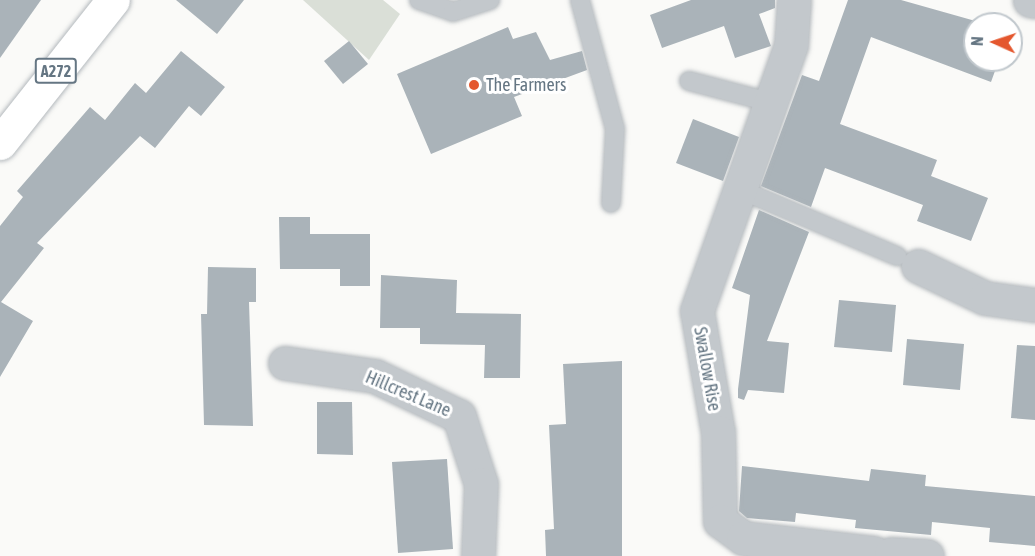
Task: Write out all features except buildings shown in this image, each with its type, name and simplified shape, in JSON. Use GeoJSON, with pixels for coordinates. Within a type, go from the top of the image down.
{"type":"FeatureCollection","features":[{"type":"Feature","properties":{"kind":"highway","name":"A272"},"geometry":{"type":"LineString","coordinates":[[0,143],[113,0]]}},
{"type":"Feature","properties":{"kind":"street","name":"Swallow Rise"},"geometry":{"type":"LineString","coordinates":[[794,0],[791,45],[697,311],[718,432],[720,521],[743,538],[882,554],[927,556]]}},
{"type":"Feature","properties":{"kind":"street"},"geometry":{"type":"LineString","coordinates":[[1030,0],[1035,1]]}},
{"type":"Feature","properties":{"kind":"street"},"geometry":{"type":"LineString","coordinates":[[908,261],[985,298],[1035,305]]}},
{"type":"Feature","properties":{"kind":"street","name":"Hillcrest Lane"},"geometry":{"type":"LineString","coordinates":[[285,363],[375,376],[459,416],[481,484],[477,556]]}},
{"type":"Feature","properties":{"kind":"lane"},"geometry":{"type":"LineString","coordinates":[[419,0],[453,12],[490,0]]}},
{"type":"Feature","properties":{"kind":"lane"},"geometry":{"type":"LineString","coordinates":[[580,0],[615,129],[611,203]]}},
{"type":"Feature","properties":{"kind":"lane"},"geometry":{"type":"LineString","coordinates":[[689,81],[769,102]]}},
{"type":"Feature","properties":{"kind":"lane"},"geometry":{"type":"LineString","coordinates":[[739,189],[908,261]]}},
{"type":"Feature","properties":{"kind":"shaded area"},"geometry":{"type":"Polygon","coordinates":[[[303,0],[383,0],[400,14],[369,60],[303,0]]]}},
{"type":"Feature","properties":{"kind":"place","name":"The Farmers"},"geometry":{"type":"Point","coordinates":[474,85]}}]}
